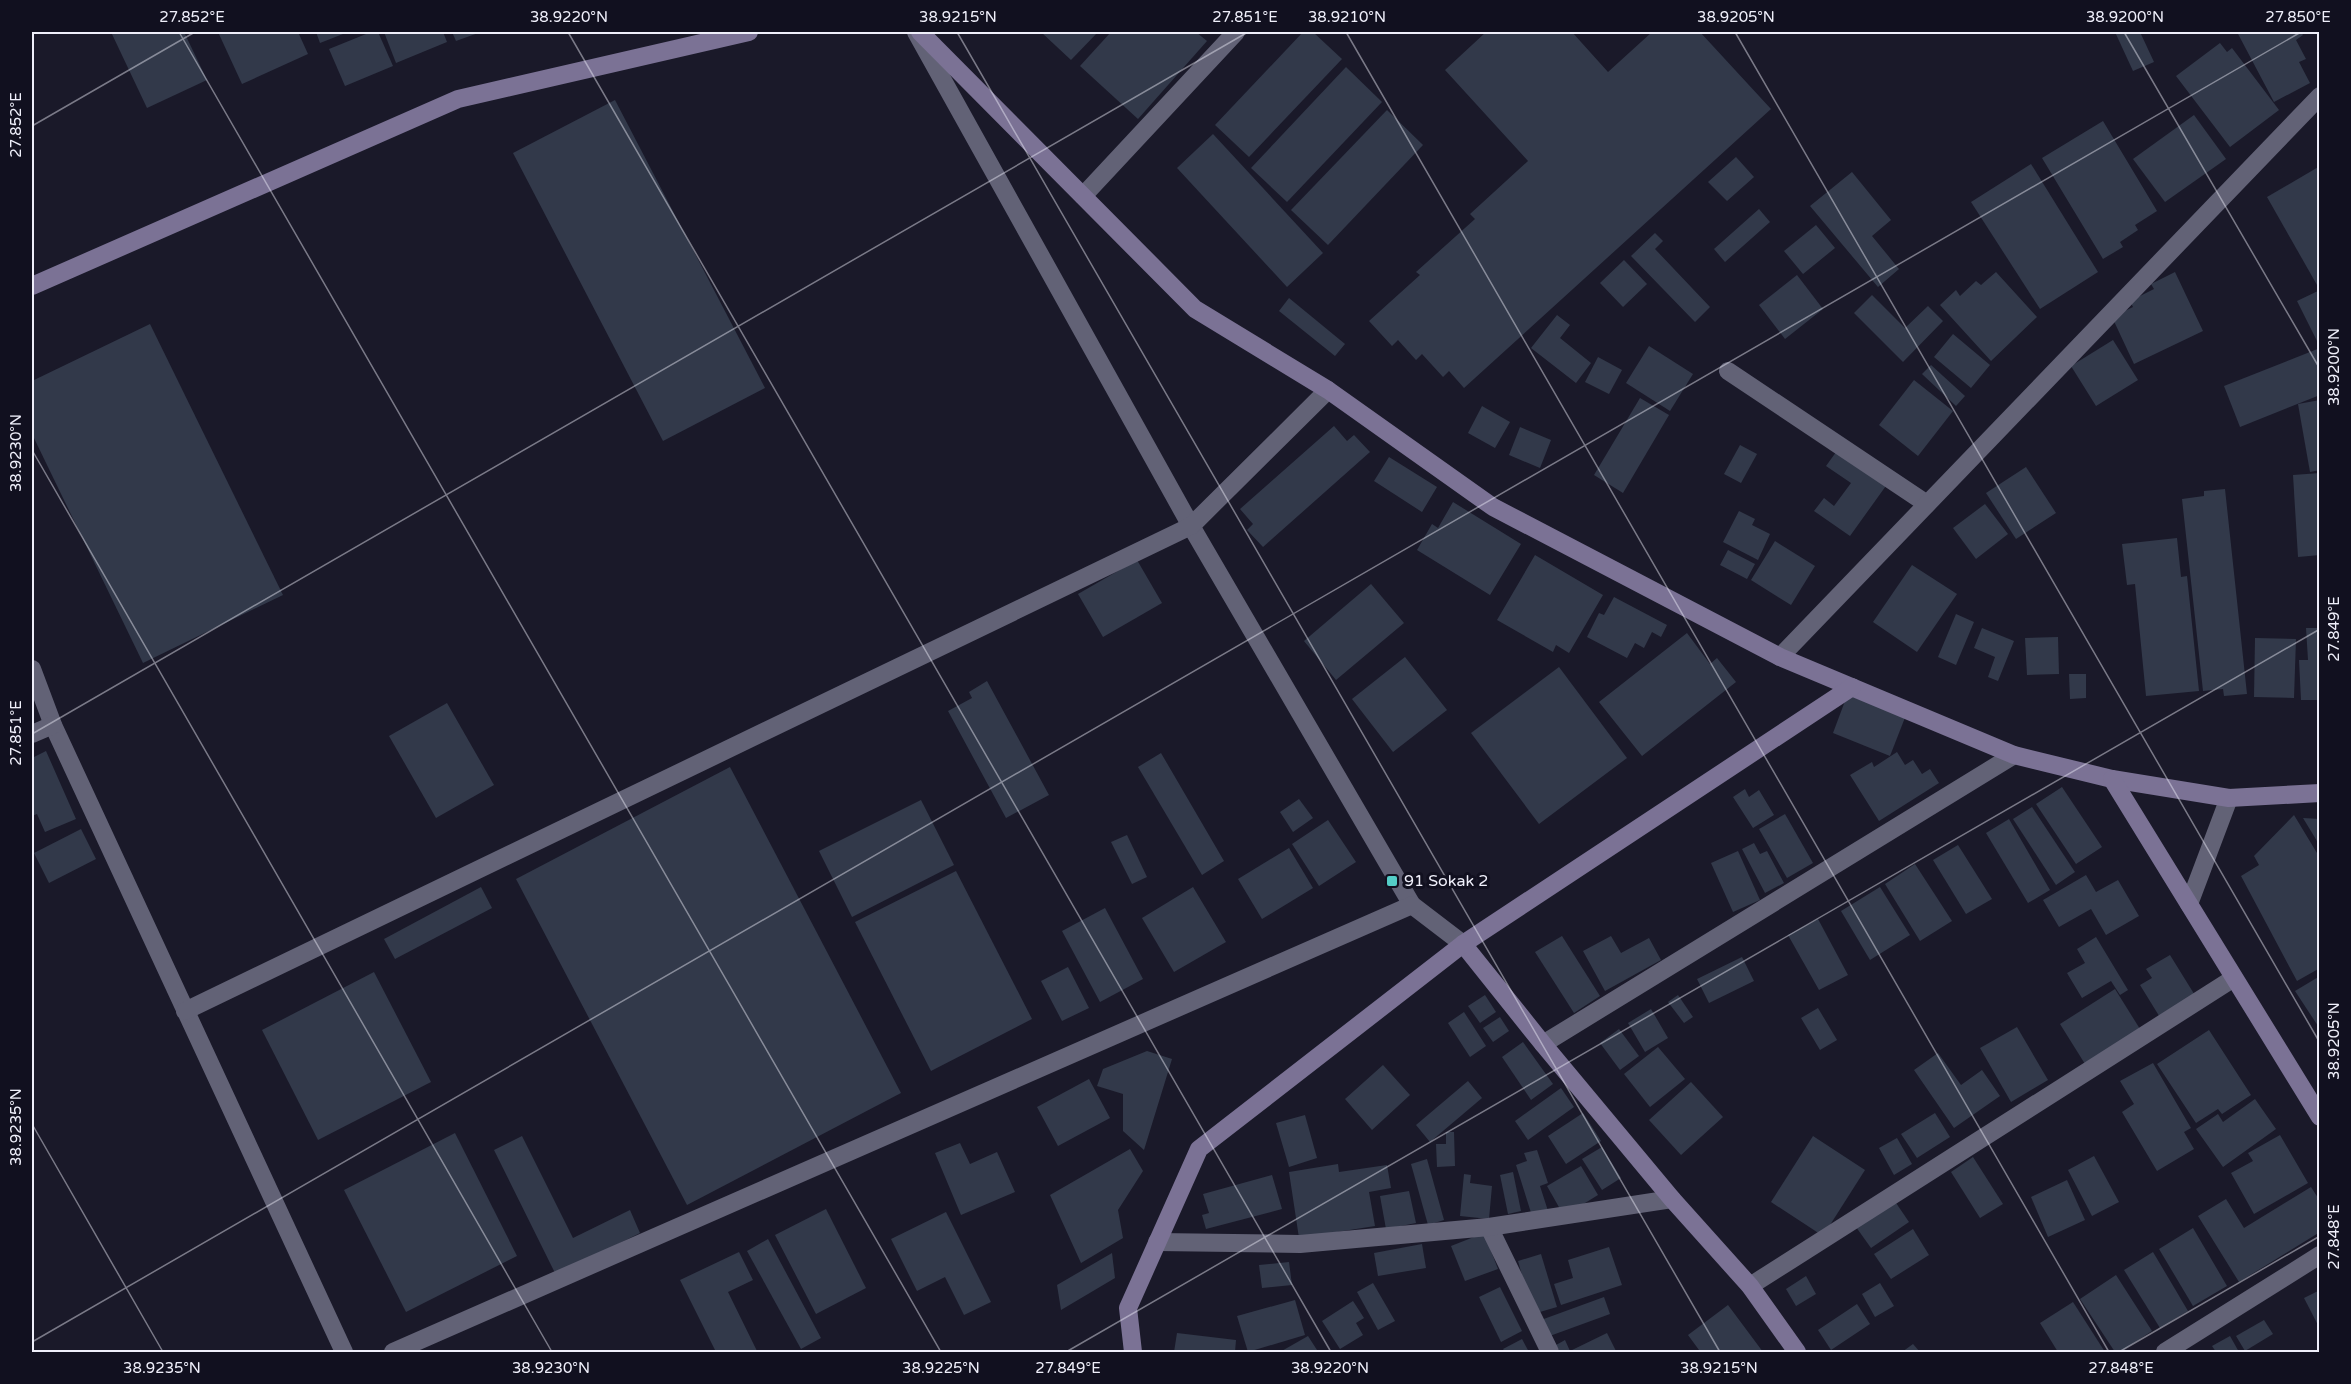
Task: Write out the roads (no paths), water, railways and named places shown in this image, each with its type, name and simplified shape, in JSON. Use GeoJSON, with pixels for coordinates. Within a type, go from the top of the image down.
{"type":"FeatureCollection","features":[{"type":"Feature","properties":{"kind":"street"},"geometry":{"type":"LineString","coordinates":[[32,286],[458,99],[749,32]]}},
{"type":"Feature","properties":{"kind":"street"},"geometry":{"type":"LineString","coordinates":[[916,32],[1191,526],[1412,905],[1463,944],[1672,1199],[1750,1286],[1797,1353]]}},
{"type":"Feature","properties":{"kind":"street"},"geometry":{"type":"LineString","coordinates":[[920,32],[1195,309],[1328,390],[1493,507],[1780,657],[2014,755],[2112,779],[2229,798],[2319,793]]}},
{"type":"Feature","properties":{"kind":"street"},"geometry":{"type":"LineString","coordinates":[[1083,196],[1236,32]]}},
{"type":"Feature","properties":{"kind":"street"},"geometry":{"type":"LineString","coordinates":[[1780,657],[2319,96]]}},
{"type":"Feature","properties":{"kind":"street"},"geometry":{"type":"LineString","coordinates":[[1728,371],[1927,504]]}},
{"type":"Feature","properties":{"kind":"street"},"geometry":{"type":"LineString","coordinates":[[185,1011],[1191,526],[1328,390]]}},
{"type":"Feature","properties":{"kind":"street"},"geometry":{"type":"LineString","coordinates":[[32,669],[53,725],[344,1353]]}},
{"type":"Feature","properties":{"kind":"street"},"geometry":{"type":"LineString","coordinates":[[1133,1353],[1128,1308],[1199,1149],[1463,944],[1852,687]]}},
{"type":"Feature","properties":{"kind":"street"},"geometry":{"type":"LineString","coordinates":[[32,734],[53,725]]}},
{"type":"Feature","properties":{"kind":"street"},"geometry":{"type":"LineString","coordinates":[[1543,1044],[2014,755]]}},
{"type":"Feature","properties":{"kind":"street"},"geometry":{"type":"LineString","coordinates":[[2112,779],[2319,1117]]}},
{"type":"Feature","properties":{"kind":"street"},"geometry":{"type":"LineString","coordinates":[[2189,904],[2229,798]]}},
{"type":"Feature","properties":{"kind":"street"},"geometry":{"type":"LineString","coordinates":[[393,1353],[1412,905]]}},
{"type":"Feature","properties":{"kind":"street"},"geometry":{"type":"LineString","coordinates":[[1750,1286],[2234,978]]}},
{"type":"Feature","properties":{"kind":"street"},"geometry":{"type":"LineString","coordinates":[[1157,1242],[1300,1244],[1489,1227],[1672,1199]]}},
{"type":"Feature","properties":{"kind":"street"},"geometry":{"type":"LineString","coordinates":[[1489,1227],[1550,1353]]}},
{"type":"Feature","properties":{"kind":"street"},"geometry":{"type":"LineString","coordinates":[[2165,1353],[2319,1255]]}},
{"type":"Feature","properties":{"kind":"place","name":"91 Sokak 2"},"geometry":{"type":"Point","coordinates":[1392,881]}}]}
